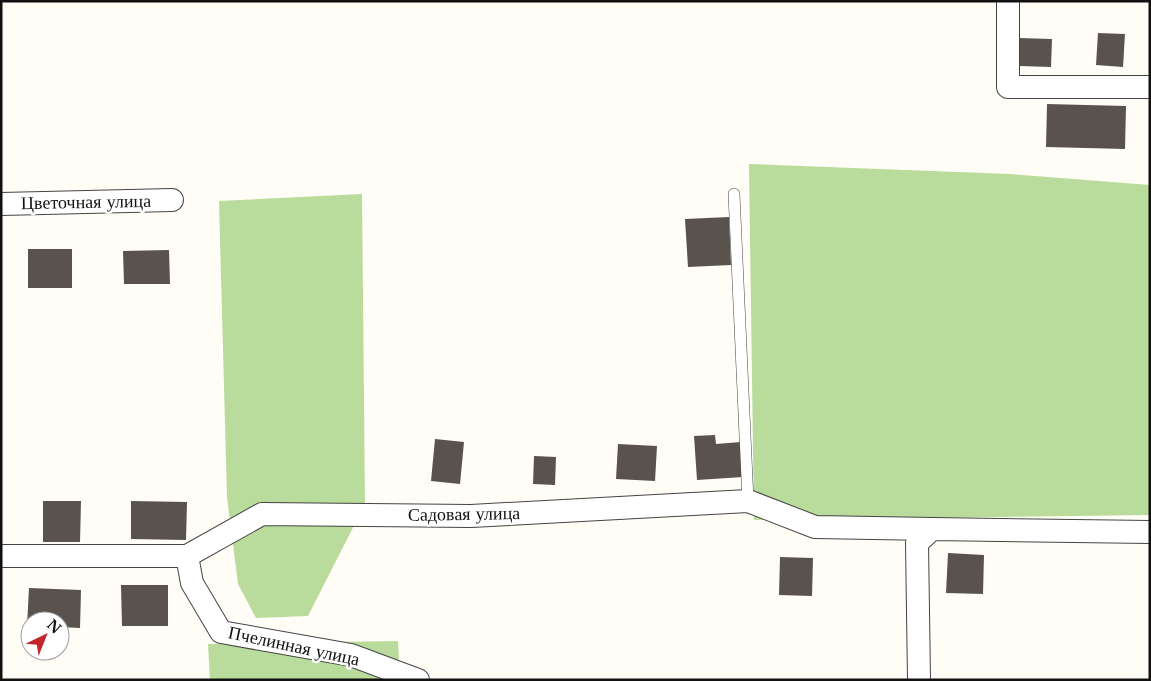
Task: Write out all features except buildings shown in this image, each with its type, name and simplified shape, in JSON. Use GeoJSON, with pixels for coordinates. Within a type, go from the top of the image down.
{"type":"FeatureCollection","features":[{"type":"Feature","properties":{"kind":"street"},"geometry":{"type":"LineString","coordinates":[[1008,1],[1008,87],[1150,87]]}},
{"type":"Feature","properties":{"kind":"street","name":"Цветочная улица"},"geometry":{"type":"LineString","coordinates":[[1,204],[172,200]]}},
{"type":"Feature","properties":{"kind":"street","name":"Садовая улица"},"geometry":{"type":"LineString","coordinates":[[1,556],[187,556],[262,514],[471,516],[748,501],[815,527],[1150,532]]}},
{"type":"Feature","properties":{"kind":"street"},"geometry":{"type":"LineString","coordinates":[[919,680],[916,543],[932,529]]}},
{"type":"Feature","properties":{"kind":"street","name":"Пчелинная улица"},"geometry":{"type":"LineString","coordinates":[[187,556],[192,583],[221,632],[350,655],[418,680]]}},
{"type":"Feature","properties":{"kind":"lane"},"geometry":{"type":"LineString","coordinates":[[734,194],[748,501]]}},
{"type":"Feature","properties":{"kind":"green space"},"geometry":{"type":"Polygon","coordinates":[[[749,164],[1010,174],[1150,185],[1150,515],[754,520],[749,164]]]}},
{"type":"Feature","properties":{"kind":"green space"},"geometry":{"type":"Polygon","coordinates":[[[362,194],[365,504],[308,616],[256,618],[238,584],[227,497],[219,201],[362,194]]]}},
{"type":"Feature","properties":{"kind":"green space"},"geometry":{"type":"Polygon","coordinates":[[[398,641],[400,680],[210,680],[208,644],[398,641]]]}}]}
